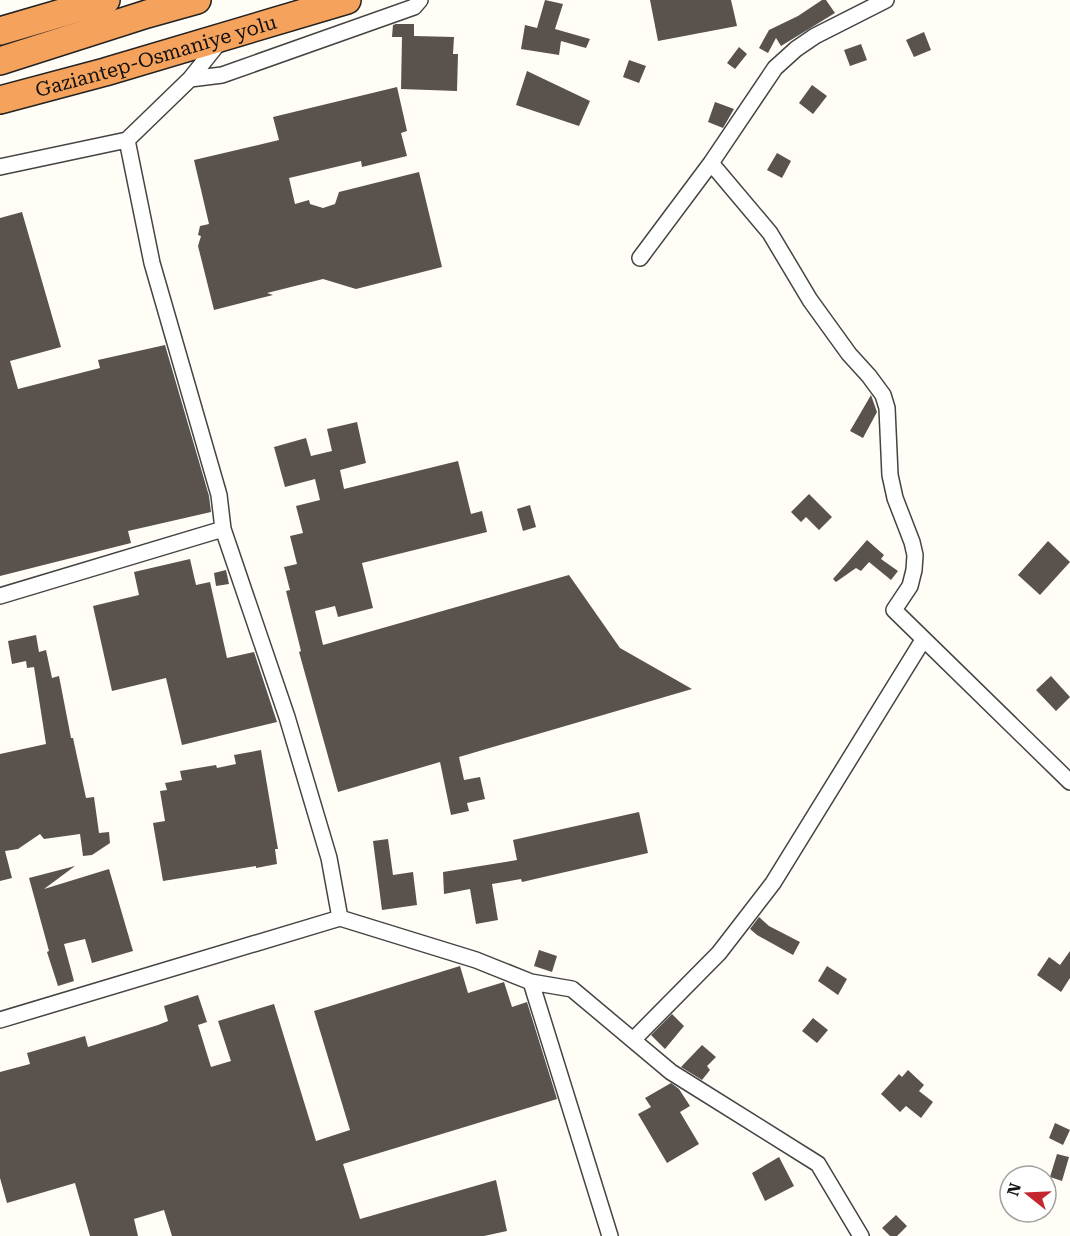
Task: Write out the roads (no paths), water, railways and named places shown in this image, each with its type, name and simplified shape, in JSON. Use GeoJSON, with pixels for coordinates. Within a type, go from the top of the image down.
{"type":"FeatureCollection","features":[{"type":"Feature","properties":{"kind":"highway"},"geometry":{"type":"LineString","coordinates":[[0,31],[106,0]]}},
{"type":"Feature","properties":{"kind":"highway","name":"Gaziantep-Osmaniye yolu"},"geometry":{"type":"LineString","coordinates":[[0,61],[197,0]]}},
{"type":"Feature","properties":{"kind":"highway","name":"Gaziantep-Osmaniye yolu"},"geometry":{"type":"LineString","coordinates":[[0,100],[105,72],[347,0]]}},
{"type":"Feature","properties":{"kind":"highway"},"geometry":{"type":"LineString","coordinates":[[0,47],[82,35]]}},
{"type":"Feature","properties":{"kind":"highway"},"geometry":{"type":"LineString","coordinates":[[0,112],[31,103],[105,72]]}},
{"type":"Feature","properties":{"kind":"street"},"geometry":{"type":"LineString","coordinates":[[190,79],[222,75],[414,7],[420,0]]}},
{"type":"Feature","properties":{"kind":"street"},"geometry":{"type":"LineString","coordinates":[[640,258],[711,163],[775,68],[815,36],[886,0]]}},
{"type":"Feature","properties":{"kind":"street"},"geometry":{"type":"LineString","coordinates":[[0,167],[127,140],[190,79],[222,38]]}},
{"type":"Feature","properties":{"kind":"street"},"geometry":{"type":"LineString","coordinates":[[127,140],[152,263],[219,495],[223,529],[287,717],[329,858],[340,918]]}},
{"type":"Feature","properties":{"kind":"street"},"geometry":{"type":"LineString","coordinates":[[711,163],[770,233],[810,300],[883,396],[887,408],[890,475],[895,498],[915,555],[910,586],[894,610],[1070,782]]}},
{"type":"Feature","properties":{"kind":"street"},"geometry":{"type":"LineString","coordinates":[[0,596],[223,529]]}},
{"type":"Feature","properties":{"kind":"street"},"geometry":{"type":"LineString","coordinates":[[633,1040],[719,953],[773,883],[923,640]]}},
{"type":"Feature","properties":{"kind":"street"},"geometry":{"type":"LineString","coordinates":[[0,1020],[340,918],[476,960],[531,982],[572,989],[671,1072],[818,1164],[861,1236]]}},
{"type":"Feature","properties":{"kind":"street"},"geometry":{"type":"LineString","coordinates":[[531,982],[610,1236]]}}]}
